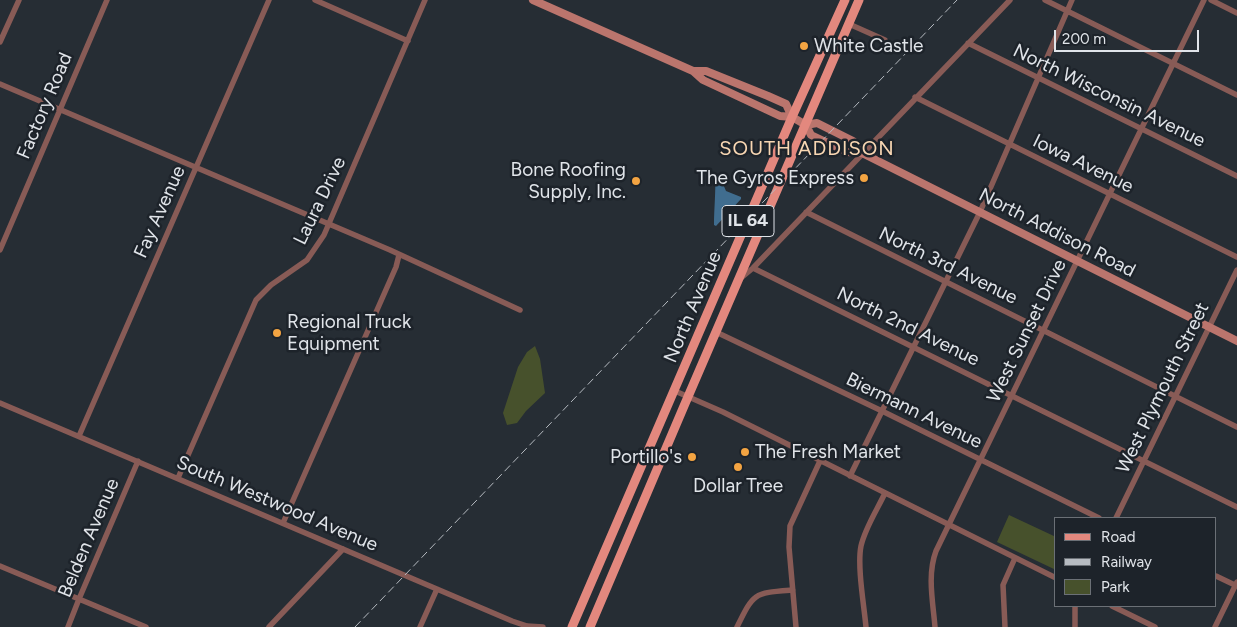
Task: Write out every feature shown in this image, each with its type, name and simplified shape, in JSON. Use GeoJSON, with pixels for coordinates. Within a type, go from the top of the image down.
{"type":"FeatureCollection","features":[{"type":"Feature","properties":{"kind":"main road","name":"North Avenue"},"geometry":{"type":"LineString","coordinates":[[572,627],[792,117],[845,0]]}},
{"type":"Feature","properties":{"kind":"main road","name":"North Avenue"},"geometry":{"type":"LineString","coordinates":[[590,627],[859,0]]}},
{"type":"Feature","properties":{"kind":"street"},"geometry":{"type":"LineString","coordinates":[[0,42],[19,0]]}},
{"type":"Feature","properties":{"kind":"street","name":"Factory Road"},"geometry":{"type":"LineString","coordinates":[[0,250],[107,0]]}},
{"type":"Feature","properties":{"kind":"street","name":"Fay Avenue"},"geometry":{"type":"LineString","coordinates":[[78,436],[269,0]]}},
{"type":"Feature","properties":{"kind":"street"},"geometry":{"type":"LineString","coordinates":[[315,0],[408,41]]}},
{"type":"Feature","properties":{"kind":"street","name":"Laura Drive"},"geometry":{"type":"LineString","coordinates":[[178,478],[256,300],[271,285],[307,260],[330,224],[425,0]]}},
{"type":"Feature","properties":{"kind":"street","name":"North Addison Road"},"geometry":{"type":"LineString","coordinates":[[534,0],[693,71],[704,80],[754,105],[780,116],[792,117],[806,125],[811,135],[847,152],[862,153],[1237,341]]}},
{"type":"Feature","properties":{"kind":"street"},"geometry":{"type":"LineString","coordinates":[[740,278],[754,268],[915,97],[1010,0]]}},
{"type":"Feature","properties":{"kind":"street"},"geometry":{"type":"LineString","coordinates":[[1045,0],[1237,95]]}},
{"type":"Feature","properties":{"kind":"street"},"geometry":{"type":"LineString","coordinates":[[850,476],[980,212],[1072,0]]}},
{"type":"Feature","properties":{"kind":"street","name":"West Sunset Drive"},"geometry":{"type":"LineString","coordinates":[[935,627],[931,575],[936,551],[1204,0]]}},
{"type":"Feature","properties":{"kind":"street"},"geometry":{"type":"LineString","coordinates":[[1211,0],[1236,11]]}},
{"type":"Feature","properties":{"kind":"street"},"geometry":{"type":"LineString","coordinates":[[848,24],[885,40]]}},
{"type":"Feature","properties":{"kind":"street","name":"North Wisconsin Avenue"},"geometry":{"type":"LineString","coordinates":[[968,43],[1237,176]]}},
{"type":"Feature","properties":{"kind":"street","name":"North Addison Road"},"geometry":{"type":"LineString","coordinates":[[693,71],[706,71],[786,104],[792,117]]}},
{"type":"Feature","properties":{"kind":"street"},"geometry":{"type":"LineString","coordinates":[[0,84],[330,224],[520,310]]}},
{"type":"Feature","properties":{"kind":"street","name":"Iowa Avenue"},"geometry":{"type":"LineString","coordinates":[[915,97],[1237,257]]}},
{"type":"Feature","properties":{"kind":"street","name":"North Addison Road"},"geometry":{"type":"LineString","coordinates":[[806,125],[816,123],[832,130],[853,141],[862,153]]}},
{"type":"Feature","properties":{"kind":"street","name":"North 3rd Avenue"},"geometry":{"type":"LineString","coordinates":[[806,212],[1237,427]]}},
{"type":"Feature","properties":{"kind":"street"},"geometry":{"type":"LineString","coordinates":[[283,523],[396,267],[399,255]]}},
{"type":"Feature","properties":{"kind":"street","name":"North 2nd Avenue"},"geometry":{"type":"LineString","coordinates":[[754,268],[1237,507]]}},
{"type":"Feature","properties":{"kind":"street","name":"West Plymouth Street"},"geometry":{"type":"LineString","coordinates":[[1116,517],[1237,270]]}},
{"type":"Feature","properties":{"kind":"street","name":"Biermann Avenue"},"geometry":{"type":"LineString","coordinates":[[716,332],[1097,517]]}},
{"type":"Feature","properties":{"kind":"street"},"geometry":{"type":"LineString","coordinates":[[675,391],[723,412],[1054,577]]}},
{"type":"Feature","properties":{"kind":"street","name":"South Westwood Avenue"},"geometry":{"type":"LineString","coordinates":[[0,403],[512,621],[527,626],[543,627]]}},
{"type":"Feature","properties":{"kind":"street"},"geometry":{"type":"LineString","coordinates":[[796,627],[789,547],[790,526],[820,460]]}},
{"type":"Feature","properties":{"kind":"street","name":"Belden Avenue"},"geometry":{"type":"LineString","coordinates":[[68,627],[138,462]]}},
{"type":"Feature","properties":{"kind":"street"},"geometry":{"type":"LineString","coordinates":[[866,627],[860,562],[861,547],[865,534],[885,493]]}},
{"type":"Feature","properties":{"kind":"street"},"geometry":{"type":"LineString","coordinates":[[268,627],[343,549]]}},
{"type":"Feature","properties":{"kind":"street"},"geometry":{"type":"LineString","coordinates":[[1005,627],[1003,585],[1016,558]]}},
{"type":"Feature","properties":{"kind":"street"},"geometry":{"type":"LineString","coordinates":[[0,566],[146,627]]}},
{"type":"Feature","properties":{"kind":"street"},"geometry":{"type":"LineString","coordinates":[[1215,627],[1236,585],[1217,576]]}},
{"type":"Feature","properties":{"kind":"street"},"geometry":{"type":"LineString","coordinates":[[420,627],[437,589]]}},
{"type":"Feature","properties":{"kind":"street"},"geometry":{"type":"LineString","coordinates":[[737,627],[750,601],[760,593],[793,590]]}},
{"type":"Feature","properties":{"kind":"street"},"geometry":{"type":"LineString","coordinates":[[1075,607],[1075,627]]}},
{"type":"Feature","properties":{"kind":"street"},"geometry":{"type":"LineString","coordinates":[[1114,607],[1155,627]]}},
{"type":"Feature","properties":{"kind":"green space"},"geometry":{"type":"Polygon","coordinates":[[[535,346],[540,359],[545,393],[526,411],[517,423],[507,425],[503,413],[518,367],[527,352],[535,346]]]}},
{"type":"Feature","properties":{"kind":"green space"},"geometry":{"type":"Polygon","coordinates":[[[1009,515],[1054,536],[1054,569],[997,542],[1009,515]]]}},
{"type":"Feature","properties":{"kind":"water"},"geometry":{"type":"Polygon","coordinates":[[[715,175],[723,175],[725,178],[723,184],[726,191],[741,197],[716,226],[714,225],[715,175]]]}},
{"type":"Feature","properties":{"kind":"railway"},"geometry":{"type":"LineString","coordinates":[[355,627],[957,0]]}},
{"type":"Feature","properties":{"kind":"place","name":"White Castle"},"geometry":{"type":"Point","coordinates":[804,46]}},
{"type":"Feature","properties":{"kind":"place","name":"The Gyros Express"},"geometry":{"type":"Point","coordinates":[864,178]}},
{"type":"Feature","properties":{"kind":"place","name":"Bone Roofing Supply, Inc."},"geometry":{"type":"Point","coordinates":[636,181]}},
{"type":"Feature","properties":{"kind":"place","name":"Regional Truck Equipment"},"geometry":{"type":"Point","coordinates":[277,333]}},
{"type":"Feature","properties":{"kind":"place","name":"The Fresh Market"},"geometry":{"type":"Point","coordinates":[745,452]}},
{"type":"Feature","properties":{"kind":"place","name":"Portillo's"},"geometry":{"type":"Point","coordinates":[692,457]}},
{"type":"Feature","properties":{"kind":"place","name":"Dollar Tree"},"geometry":{"type":"Point","coordinates":[738,467]}},
{"type":"Feature","properties":{"kind":"district","name":"SOUTH ADDISON"},"geometry":{"type":"Point","coordinates":[807,149]}}]}
